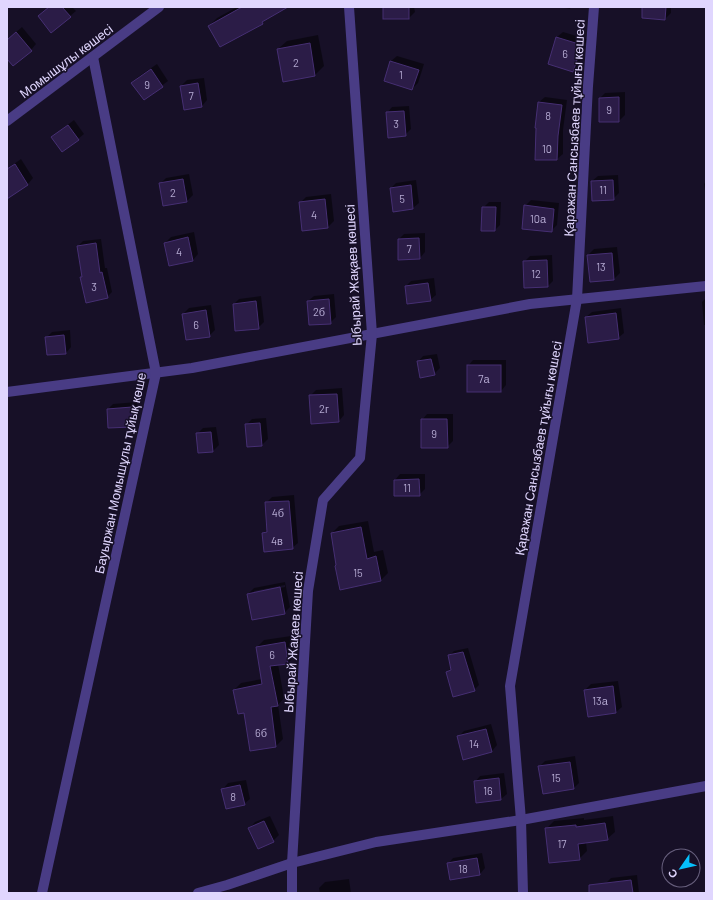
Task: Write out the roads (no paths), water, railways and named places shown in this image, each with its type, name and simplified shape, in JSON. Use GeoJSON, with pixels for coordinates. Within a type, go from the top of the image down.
{"type":"FeatureCollection","features":[{"type":"Feature","properties":{"kind":"street","name":"Момышұлы көшесі"},"geometry":{"type":"LineString","coordinates":[[7,120],[159,7]]}},
{"type":"Feature","properties":{"kind":"street","name":"Ыбырай Жақаев көшесі"},"geometry":{"type":"LineString","coordinates":[[292,893],[292,863],[308,591],[323,500],[360,458],[372,334],[349,7]]}},
{"type":"Feature","properties":{"kind":"street","name":"Қаражан Сансызбаев тұйығы көшесі"},"geometry":{"type":"LineString","coordinates":[[523,893],[520,820],[510,686],[577,299],[588,86],[594,7]]}},
{"type":"Feature","properties":{"kind":"street","name":"Бауыржан Момышұлы тұйық көше"},"geometry":{"type":"LineString","coordinates":[[42,893],[156,372],[93,57]]}},
{"type":"Feature","properties":{"kind":"street"},"geometry":{"type":"LineString","coordinates":[[7,392],[192,368],[530,304],[706,286]]}},
{"type":"Feature","properties":{"kind":"street"},"geometry":{"type":"LineString","coordinates":[[198,893],[292,863],[376,842],[520,820],[706,786]]}}]}
